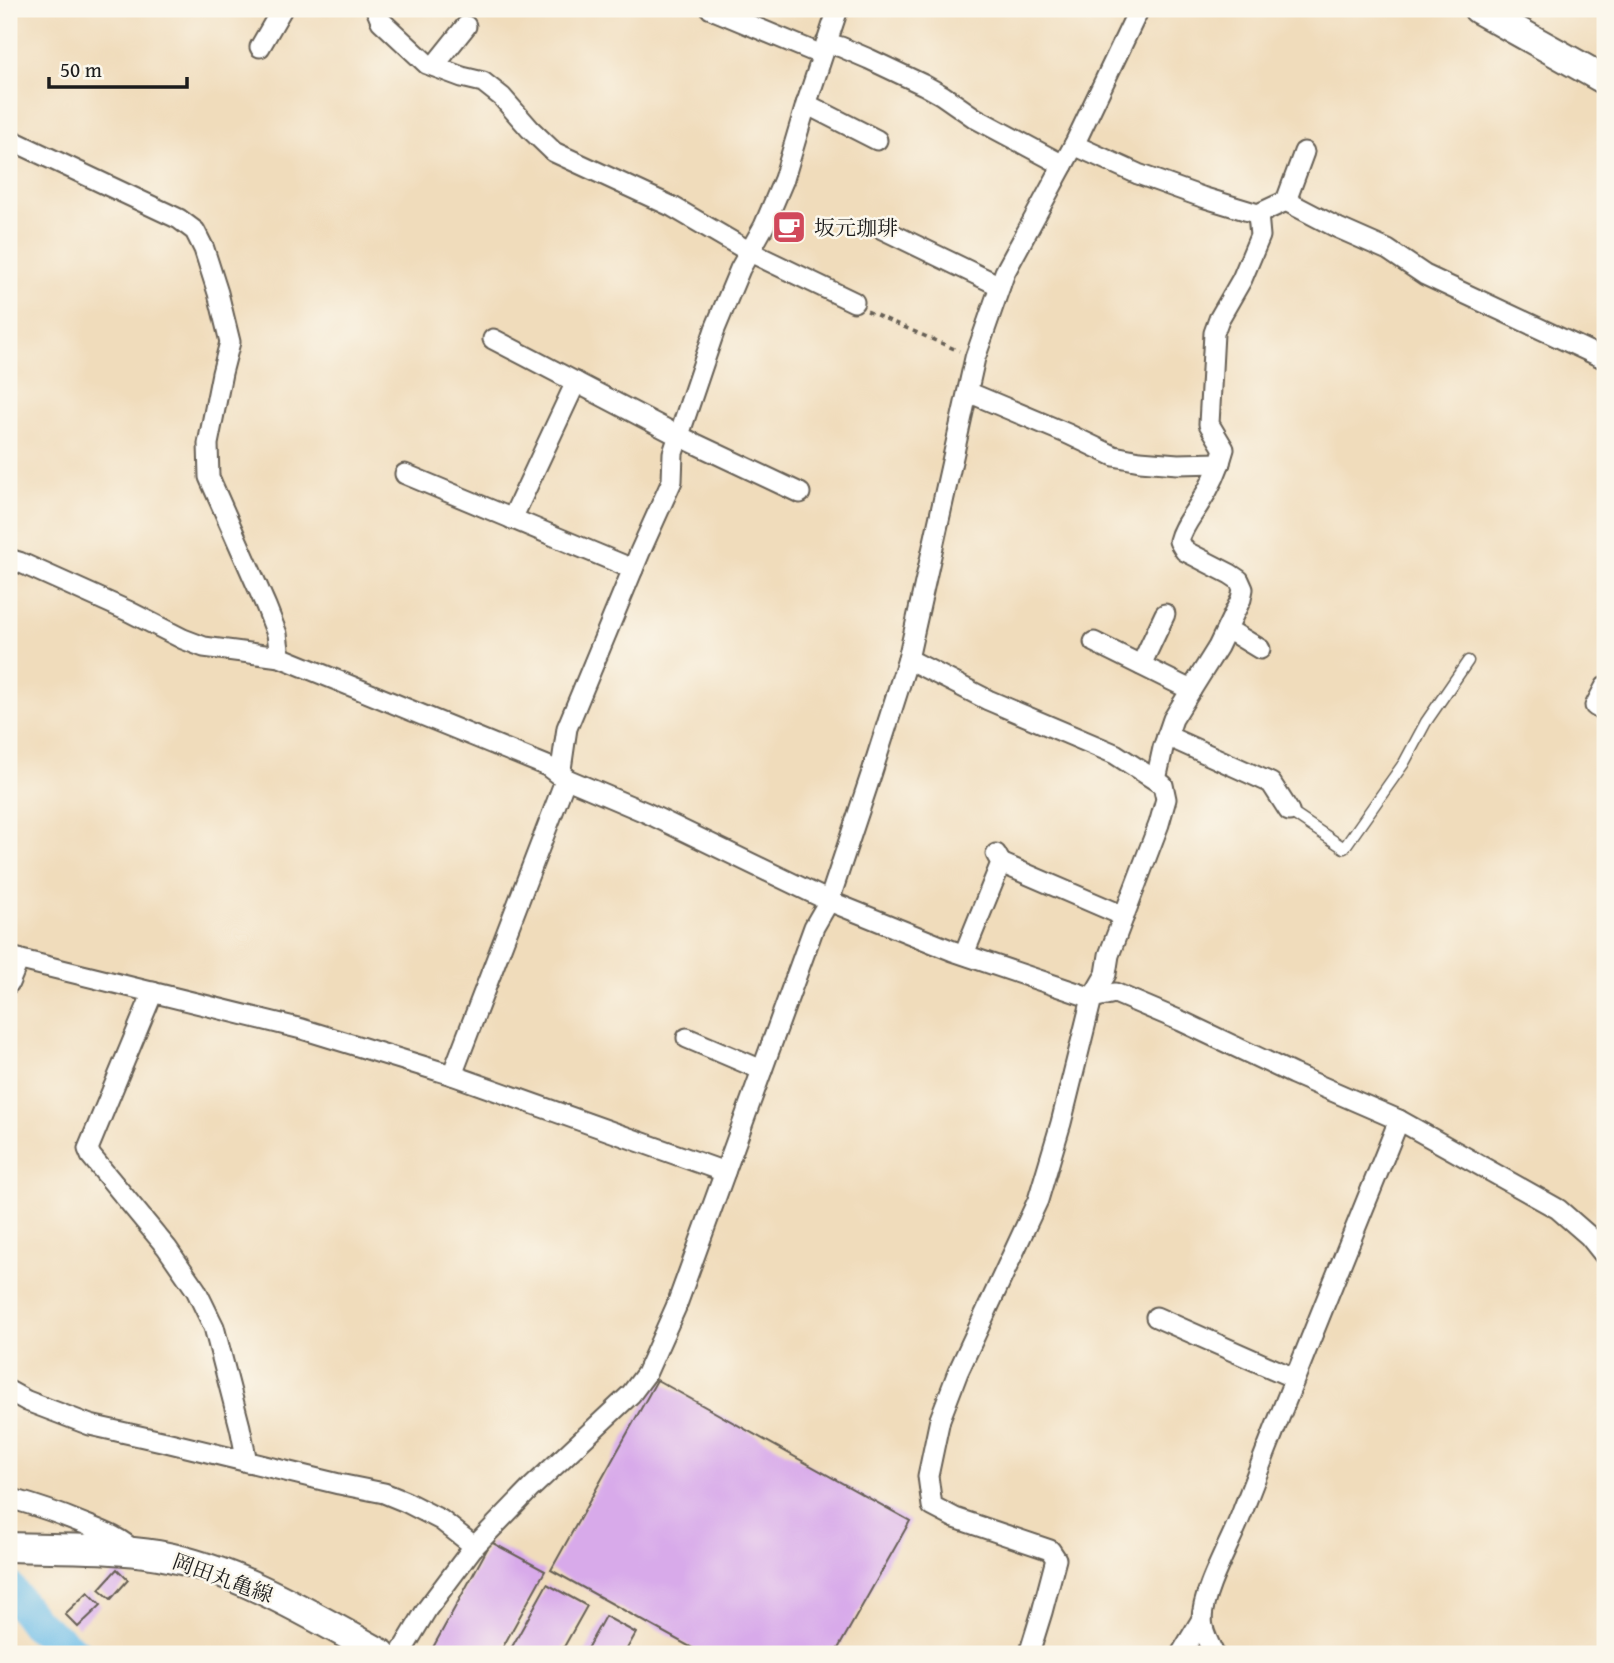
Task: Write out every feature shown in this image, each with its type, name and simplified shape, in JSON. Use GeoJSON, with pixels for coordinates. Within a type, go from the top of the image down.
{"type":"FeatureCollection","features":[{"type":"Feature","properties":{"kind":"main road"},"geometry":{"type":"LineString","coordinates":[[1478,9],[1605,80]]}},
{"type":"Feature","properties":{"kind":"main road","name":"岡田丸亀線"},"geometry":{"type":"LineString","coordinates":[[9,1547],[136,1553],[207,1568],[284,1600],[382,1654]]}},
{"type":"Feature","properties":{"kind":"street"},"geometry":{"type":"LineString","coordinates":[[260,47],[282,9]]}},
{"type":"Feature","properties":{"kind":"street"},"geometry":{"type":"LineString","coordinates":[[374,9],[381,21],[427,64],[483,82],[502,97],[554,152],[673,207],[750,251],[854,302]]}},
{"type":"Feature","properties":{"kind":"street"},"geometry":{"type":"LineString","coordinates":[[710,9],[824,49],[842,47],[869,58],[924,85],[975,118],[1063,165]]}},
{"type":"Feature","properties":{"kind":"street"},"geometry":{"type":"LineString","coordinates":[[452,1074],[563,777],[567,728],[672,481],[673,453],[715,329],[740,269],[764,226],[784,179],[838,9]]}},
{"type":"Feature","properties":{"kind":"street"},"geometry":{"type":"LineString","coordinates":[[400,1654],[427,1609],[474,1546],[631,1394],[646,1374],[676,1307],[814,927],[829,901],[872,772],[908,659],[975,358],[1005,272],[1074,145],[1139,9]]}},
{"type":"Feature","properties":{"kind":"street"},"geometry":{"type":"LineString","coordinates":[[434,66],[466,26]]}},
{"type":"Feature","properties":{"kind":"street"},"geometry":{"type":"LineString","coordinates":[[806,104],[877,140]]}},
{"type":"Feature","properties":{"kind":"street"},"geometry":{"type":"LineString","coordinates":[[9,139],[179,219],[195,231],[204,249],[218,293],[230,342],[208,444],[209,477],[266,606],[276,634],[280,657]]}},
{"type":"Feature","properties":{"kind":"street"},"geometry":{"type":"LineString","coordinates":[[1074,145],[1138,174],[1258,214],[1286,201],[1304,152]]}},
{"type":"Feature","properties":{"kind":"street"},"geometry":{"type":"LineString","coordinates":[[1286,201],[1388,250],[1425,275],[1605,359]]}},
{"type":"Feature","properties":{"kind":"street"},"geometry":{"type":"LineString","coordinates":[[1156,780],[1173,719],[1218,647],[1243,589],[1239,580],[1185,551],[1179,541],[1220,463],[1224,449],[1209,424],[1214,334],[1259,236],[1258,214]]}},
{"type":"Feature","properties":{"kind":"street"},"geometry":{"type":"LineString","coordinates":[[880,228],[1000,286]]}},
{"type":"Feature","properties":{"kind":"street"},"geometry":{"type":"LineString","coordinates":[[493,339],[679,436],[800,492]]}},
{"type":"Feature","properties":{"kind":"street"},"geometry":{"type":"LineString","coordinates":[[512,519],[576,382]]}},
{"type":"Feature","properties":{"kind":"street"},"geometry":{"type":"LineString","coordinates":[[968,392],[1114,456],[1178,464],[1220,463]]}},
{"type":"Feature","properties":{"kind":"street"},"geometry":{"type":"LineString","coordinates":[[405,474],[633,569]]}},
{"type":"Feature","properties":{"kind":"street"},"geometry":{"type":"LineString","coordinates":[[9,559],[128,611],[183,639],[204,647],[280,657],[547,766],[563,777],[647,813],[829,901],[964,954],[1092,998],[1115,993],[1181,1021],[1399,1121],[1558,1209],[1590,1236],[1605,1255]]}},
{"type":"Feature","properties":{"kind":"street"},"geometry":{"type":"LineString","coordinates":[[1141,665],[1165,614]]}},
{"type":"Feature","properties":{"kind":"street"},"geometry":{"type":"LineString","coordinates":[[1227,629],[1260,649]]}},
{"type":"Feature","properties":{"kind":"street"},"geometry":{"type":"LineString","coordinates":[[1094,642],[1191,690]]}},
{"type":"Feature","properties":{"kind":"street"},"geometry":{"type":"LineString","coordinates":[[908,659],[988,700],[1115,754],[1163,785],[1166,799],[1109,955],[1106,974],[1092,998],[1061,1123],[1038,1200],[940,1419],[928,1476],[933,1506],[955,1518],[1050,1550],[1056,1559],[1028,1654]]}},
{"type":"Feature","properties":{"kind":"street"},"geometry":{"type":"LineString","coordinates":[[1605,687],[1595,706],[1605,712]]}},
{"type":"Feature","properties":{"kind":"street"},"geometry":{"type":"LineString","coordinates":[[1167,736],[1271,783],[1289,811]]}},
{"type":"Feature","properties":{"kind":"street"},"geometry":{"type":"LineString","coordinates":[[964,954],[998,858],[1124,916]]}},
{"type":"Feature","properties":{"kind":"street"},"geometry":{"type":"LineString","coordinates":[[9,983],[14,958],[302,1029],[452,1074],[725,1172]]}},
{"type":"Feature","properties":{"kind":"street"},"geometry":{"type":"LineString","coordinates":[[153,992],[88,1149],[167,1248],[196,1290],[214,1327],[247,1462]]}},
{"type":"Feature","properties":{"kind":"street"},"geometry":{"type":"LineString","coordinates":[[687,1038],[762,1070]]}},
{"type":"Feature","properties":{"kind":"street"},"geometry":{"type":"LineString","coordinates":[[1181,1654],[1202,1619],[1208,1592],[1238,1524],[1294,1378],[1399,1121]]}},
{"type":"Feature","properties":{"kind":"street"},"geometry":{"type":"LineString","coordinates":[[1156,1317],[1294,1378]]}},
{"type":"Feature","properties":{"kind":"street"},"geometry":{"type":"LineString","coordinates":[[9,1391],[27,1401],[90,1425],[384,1493],[441,1520],[474,1546]]}},
{"type":"Feature","properties":{"kind":"street"},"geometry":{"type":"LineString","coordinates":[[9,1498],[45,1508],[110,1534],[126,1542],[136,1553]]}},
{"type":"Feature","properties":{"kind":"street"},"geometry":{"type":"LineString","coordinates":[[1202,1619],[1204,1633],[1214,1654]]}},
{"type":"Feature","properties":{"kind":"lane"},"geometry":{"type":"LineString","coordinates":[[1289,811],[1344,848],[1404,763],[1426,722],[1468,661]]}},
{"type":"Feature","properties":{"kind":"path"},"geometry":{"type":"LineString","coordinates":[[854,302],[861,309],[975,358]]}},
{"type":"Feature","properties":{"kind":"building"},"geometry":{"type":"Polygon","coordinates":[[[657,1380],[910,1521],[835,1654],[703,1654],[551,1570],[657,1380]]]}},
{"type":"Feature","properties":{"kind":"building"},"geometry":{"type":"Polygon","coordinates":[[[491,1542],[545,1571],[499,1654],[437,1654],[431,1651],[491,1542]]]}},
{"type":"Feature","properties":{"kind":"building"},"geometry":{"type":"Polygon","coordinates":[[[117,1569],[128,1580],[111,1599],[99,1589],[117,1569]]]}},
{"type":"Feature","properties":{"kind":"building"},"geometry":{"type":"Polygon","coordinates":[[[547,1584],[587,1606],[560,1654],[508,1654],[547,1584]]]}},
{"type":"Feature","properties":{"kind":"building"},"geometry":{"type":"Polygon","coordinates":[[[88,1592],[101,1605],[78,1627],[65,1614],[88,1592]]]}},
{"type":"Feature","properties":{"kind":"building"},"geometry":{"type":"Polygon","coordinates":[[[605,1616],[636,1633],[624,1654],[584,1654],[605,1616]]]}},
{"type":"Feature","properties":{"kind":"waterway"},"geometry":{"type":"LineString","coordinates":[[9,1588],[35,1623],[76,1654]]}},
{"type":"Feature","properties":{"kind":"place","name":"坂元珈琲"},"geometry":{"type":"Point","coordinates":[789,227]}}]}
